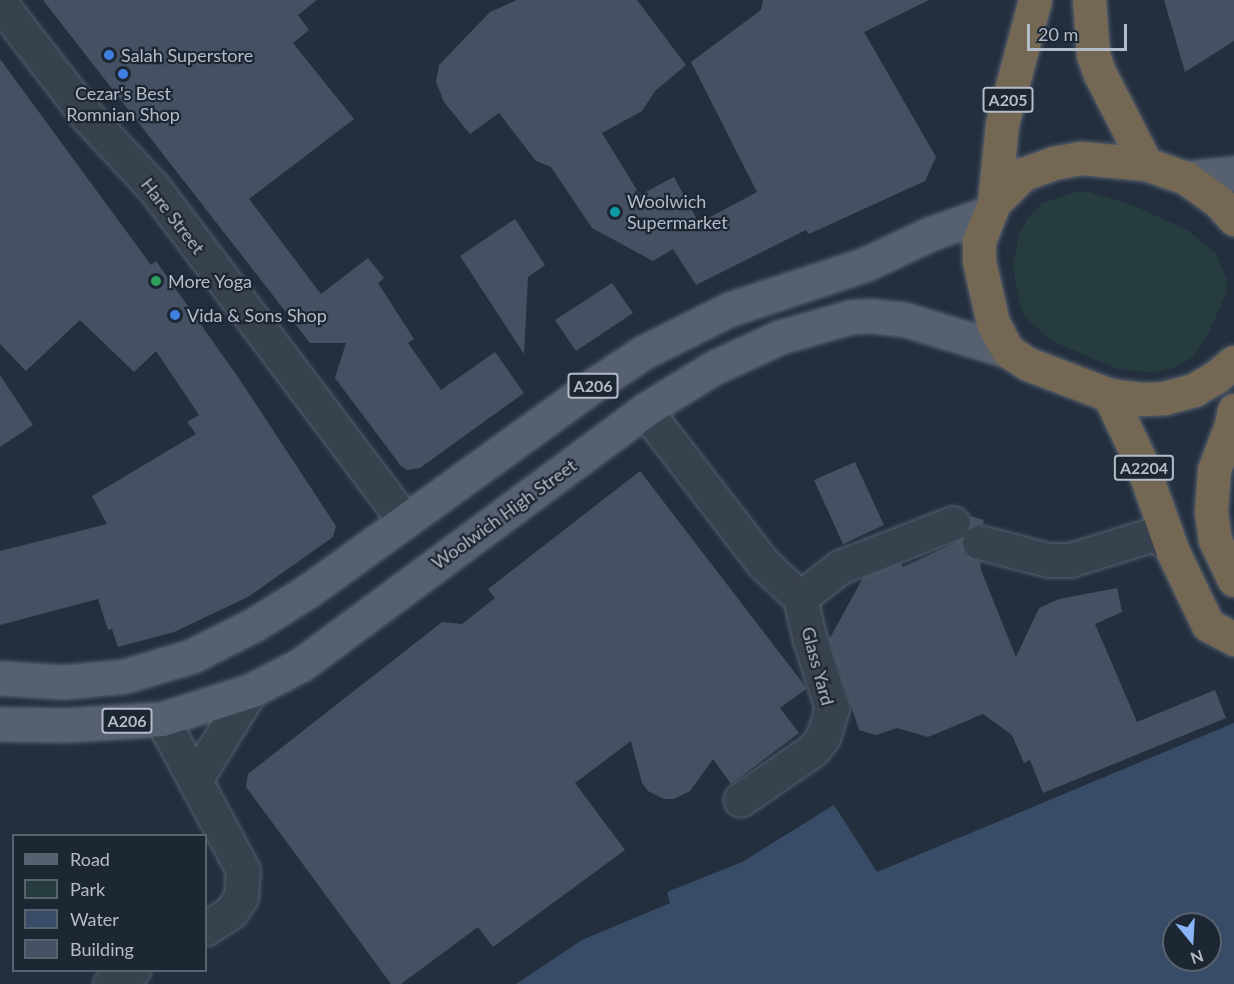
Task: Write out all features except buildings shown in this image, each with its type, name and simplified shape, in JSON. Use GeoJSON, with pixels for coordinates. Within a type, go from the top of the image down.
{"type":"FeatureCollection","features":[{"type":"Feature","properties":{"kind":"highway","name":"A205"},"geometry":{"type":"LineString","coordinates":[[991,208],[1002,124],[1035,0]]}},
{"type":"Feature","properties":{"kind":"highway"},"geometry":{"type":"LineString","coordinates":[[1089,0],[1093,55],[1100,74],[1146,164]]}},
{"type":"Feature","properties":{"kind":"highway"},"geometry":{"type":"LineString","coordinates":[[1234,219],[1219,202],[1186,178],[1146,164],[1100,158],[1054,163],[1023,174],[991,208],[980,241],[982,285],[993,323],[1008,351],[1028,364],[1109,394],[1141,399],[1194,390],[1216,377],[1234,362]]}},
{"type":"Feature","properties":{"kind":"highway","name":"A2204"},"geometry":{"type":"LineString","coordinates":[[1109,394],[1144,471],[1170,545],[1208,625],[1234,639]]}},
{"type":"Feature","properties":{"kind":"highway"},"geometry":{"type":"LineString","coordinates":[[1234,410],[1232,425],[1214,470],[1210,512],[1215,540],[1234,580]]}},
{"type":"Feature","properties":{"kind":"main road"},"geometry":{"type":"LineString","coordinates":[[1186,178],[1234,173]]}},
{"type":"Feature","properties":{"kind":"main road","name":"A206"},"geometry":{"type":"LineString","coordinates":[[0,678],[64,682],[125,676],[192,656],[255,624],[308,591],[404,520],[644,352],[730,309],[866,264],[991,208]]}},
{"type":"Feature","properties":{"kind":"main road","name":"Woolwich High Street"},"geometry":{"type":"LineString","coordinates":[[0,724],[66,725],[162,719],[250,691],[302,664],[645,410],[713,368],[747,350],[780,337],[850,317],[903,319],[1008,351]]}},
{"type":"Feature","properties":{"kind":"street","name":"Hare Street"},"geometry":{"type":"LineString","coordinates":[[0,3],[87,116],[154,188],[404,520]]}},
{"type":"Feature","properties":{"kind":"street"},"geometry":{"type":"LineString","coordinates":[[645,410],[763,563],[800,598],[840,567],[953,524]]}},
{"type":"Feature","properties":{"kind":"street"},"geometry":{"type":"LineString","coordinates":[[979,542],[1048,560],[1070,560],[1154,534],[1170,545]]}},
{"type":"Feature","properties":{"kind":"street","name":"Glass Yard"},"geometry":{"type":"LineString","coordinates":[[740,800],[813,750],[823,737],[832,708],[810,640],[800,598]]}},
{"type":"Feature","properties":{"kind":"street"},"geometry":{"type":"LineString","coordinates":[[195,780],[250,691]]}},
{"type":"Feature","properties":{"kind":"street"},"geometry":{"type":"LineString","coordinates":[[162,719],[243,870],[241,897],[231,912],[207,927]]}},
{"type":"Feature","properties":{"kind":"street"},"geometry":{"type":"LineString","coordinates":[[110,984],[129,972]]}},
{"type":"Feature","properties":{"kind":"green space"},"geometry":{"type":"Polygon","coordinates":[[[1086,191],[1135,206],[1189,231],[1217,255],[1227,280],[1226,293],[1207,337],[1193,357],[1178,366],[1153,373],[1115,368],[1052,341],[1025,317],[1020,305],[1013,267],[1019,234],[1028,218],[1041,204],[1072,193],[1086,191]]]}},
{"type":"Feature","properties":{"kind":"water"},"geometry":{"type":"Polygon","coordinates":[[[1234,723],[1234,984],[516,984],[582,940],[670,903],[667,892],[742,862],[834,805],[877,872],[1234,723]]]}},
{"type":"Feature","properties":{"kind":"place","name":"Salah Superstore"},"geometry":{"type":"Point","coordinates":[109,55]}},
{"type":"Feature","properties":{"kind":"place","name":"Cezar's Best Romnian Shop"},"geometry":{"type":"Point","coordinates":[123,74]}},
{"type":"Feature","properties":{"kind":"place","name":"Woolwich Supermarket"},"geometry":{"type":"Point","coordinates":[615,212]}},
{"type":"Feature","properties":{"kind":"place","name":"More Yoga"},"geometry":{"type":"Point","coordinates":[156,281]}},
{"type":"Feature","properties":{"kind":"place","name":"Vida & Sons Shop"},"geometry":{"type":"Point","coordinates":[175,315]}}]}
